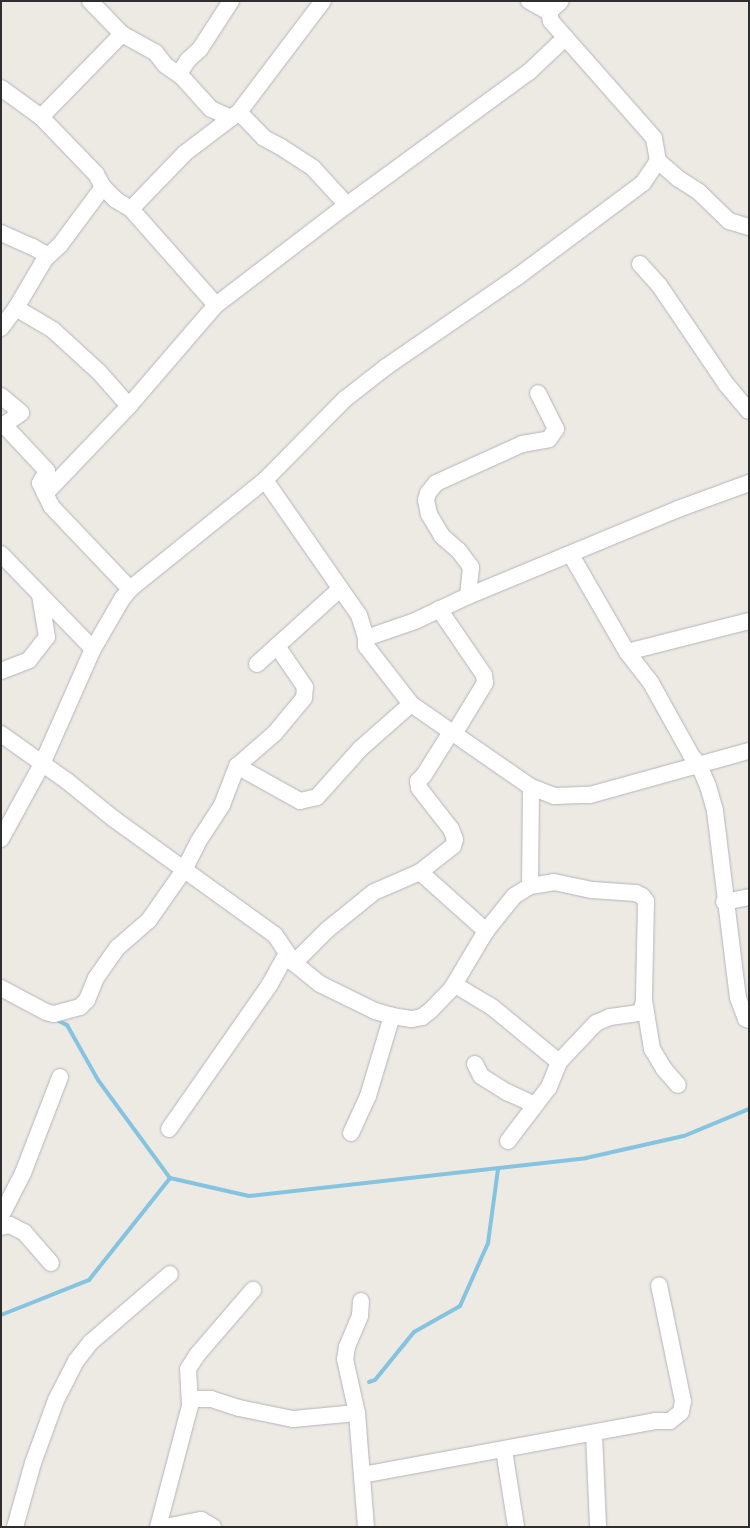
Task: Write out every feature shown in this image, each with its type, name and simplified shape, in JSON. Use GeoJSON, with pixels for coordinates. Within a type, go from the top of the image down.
{"type":"FeatureCollection","features":[{"type":"Feature","properties":{"kind":"street"},"geometry":{"type":"LineString","coordinates":[[90,1],[122,34],[155,52],[164,65],[182,77],[211,109],[235,115],[264,138],[313,168],[347,205]]}},
{"type":"Feature","properties":{"kind":"street"},"geometry":{"type":"LineString","coordinates":[[182,77],[180,72],[188,60],[200,49],[231,1]]}},
{"type":"Feature","properties":{"kind":"street"},"geometry":{"type":"LineString","coordinates":[[131,209],[185,153],[235,115],[323,1]]}},
{"type":"Feature","properties":{"kind":"street"},"geometry":{"type":"LineString","coordinates":[[529,1],[555,7],[551,21],[654,138],[658,161],[679,179],[699,192],[729,221],[749,227]]}},
{"type":"Feature","properties":{"kind":"street"},"geometry":{"type":"LineString","coordinates":[[41,117],[122,34]]}},
{"type":"Feature","properties":{"kind":"street"},"geometry":{"type":"LineString","coordinates":[[130,589],[58,512],[45,494],[53,475],[129,406],[216,305],[347,205],[529,72],[565,38]]}},
{"type":"Feature","properties":{"kind":"street"},"geometry":{"type":"LineString","coordinates":[[1,88],[41,117],[96,174],[104,187],[116,200],[131,209],[216,305]]}},
{"type":"Feature","properties":{"kind":"street"},"geometry":{"type":"LineString","coordinates":[[1,838],[42,764],[93,649],[122,599],[130,589],[265,480],[345,399],[394,362],[517,277],[643,183],[658,161]]}},
{"type":"Feature","properties":{"kind":"street"},"geometry":{"type":"LineString","coordinates":[[1,328],[16,308],[45,259],[60,244],[104,187]]}},
{"type":"Feature","properties":{"kind":"street"},"geometry":{"type":"LineString","coordinates":[[1,233],[33,247],[43,254],[45,259]]}},
{"type":"Feature","properties":{"kind":"street"},"geometry":{"type":"LineString","coordinates":[[640,264],[659,285],[726,384],[749,411]]}},
{"type":"Feature","properties":{"kind":"street"},"geometry":{"type":"LineString","coordinates":[[16,308],[53,330],[99,372],[129,406]]}},
{"type":"Feature","properties":{"kind":"street"},"geometry":{"type":"LineString","coordinates":[[468,596],[471,567],[459,551],[442,536],[429,514],[426,500],[428,493],[436,483],[522,444],[549,439],[556,429],[538,393]]}},
{"type":"Feature","properties":{"kind":"street"},"geometry":{"type":"LineString","coordinates":[[1,396],[21,413],[3,426],[53,475]]}},
{"type":"Feature","properties":{"kind":"street"},"geometry":{"type":"LineString","coordinates":[[265,480],[359,615],[366,638],[366,646],[411,704],[531,787],[554,796],[590,795],[749,752]]}},
{"type":"Feature","properties":{"kind":"street"},"geometry":{"type":"LineString","coordinates":[[366,638],[571,555],[678,508],[749,484]]}},
{"type":"Feature","properties":{"kind":"street"},"geometry":{"type":"LineString","coordinates":[[1,554],[93,649]]}},
{"type":"Feature","properties":{"kind":"street"},"geometry":{"type":"LineString","coordinates":[[571,555],[627,652],[651,683],[691,755],[699,765],[708,786],[715,811],[724,902],[738,998],[746,1019],[749,1020]]}},
{"type":"Feature","properties":{"kind":"street"},"geometry":{"type":"LineString","coordinates":[[257,664],[340,589]]}},
{"type":"Feature","properties":{"kind":"street"},"geometry":{"type":"LineString","coordinates":[[1,672],[29,660],[48,638],[40,595]]}},
{"type":"Feature","properties":{"kind":"street"},"geometry":{"type":"LineString","coordinates":[[169,1129],[270,984],[291,958],[374,892],[420,872],[453,846],[455,839],[451,829],[419,788],[418,781],[424,775],[485,683],[484,675],[439,609]]}},
{"type":"Feature","properties":{"kind":"street"},"geometry":{"type":"LineString","coordinates":[[627,652],[749,621]]}},
{"type":"Feature","properties":{"kind":"street"},"geometry":{"type":"LineString","coordinates":[[1,988],[46,1012],[54,1014],[80,1007],[87,1000],[96,978],[118,948],[149,920],[184,870],[198,842],[222,805],[237,766],[275,733],[304,698],[305,687],[277,646]]}},
{"type":"Feature","properties":{"kind":"street"},"geometry":{"type":"LineString","coordinates":[[237,766],[300,801],[317,796],[360,750],[411,704]]}},
{"type":"Feature","properties":{"kind":"street"},"geometry":{"type":"LineString","coordinates":[[1,734],[276,936],[291,958],[320,984],[375,1011],[392,1016],[412,1019],[422,1017],[452,988],[486,932],[514,896],[530,886],[554,882],[592,890],[636,893],[642,896],[646,901],[644,1000],[652,1049],[678,1085]]}},
{"type":"Feature","properties":{"kind":"street"},"geometry":{"type":"LineString","coordinates":[[530,886],[531,787]]}},
{"type":"Feature","properties":{"kind":"street"},"geometry":{"type":"LineString","coordinates":[[420,872],[486,932]]}},
{"type":"Feature","properties":{"kind":"street"},"geometry":{"type":"LineString","coordinates":[[724,902],[749,897]]}},
{"type":"Feature","properties":{"kind":"street"},"geometry":{"type":"LineString","coordinates":[[452,988],[457,986],[492,1007],[559,1062]]}},
{"type":"Feature","properties":{"kind":"street"},"geometry":{"type":"LineString","coordinates":[[508,1141],[549,1086],[559,1062],[596,1023],[610,1017],[638,1013],[642,1009],[644,1000]]}},
{"type":"Feature","properties":{"kind":"street"},"geometry":{"type":"LineString","coordinates":[[351,1133],[368,1096],[392,1016]]}},
{"type":"Feature","properties":{"kind":"street"},"geometry":{"type":"LineString","coordinates":[[475,1064],[481,1076],[507,1092],[535,1105]]}},
{"type":"Feature","properties":{"kind":"street"},"geometry":{"type":"LineString","coordinates":[[1,1216],[23,1173],[60,1077]]}},
{"type":"Feature","properties":{"kind":"street"},"geometry":{"type":"LineString","coordinates":[[1,1228],[10,1225],[24,1232],[51,1263]]}},
{"type":"Feature","properties":{"kind":"street"},"geometry":{"type":"LineString","coordinates":[[15,1527],[33,1463],[56,1400],[76,1361],[91,1342],[170,1274]]}},
{"type":"Feature","properties":{"kind":"street"},"geometry":{"type":"LineString","coordinates":[[362,1475],[594,1434],[655,1421],[670,1421],[681,1412],[684,1401],[659,1285]]}},
{"type":"Feature","properties":{"kind":"street"},"geometry":{"type":"LineString","coordinates":[[158,1527],[190,1406],[188,1369],[197,1355],[253,1290]]}},
{"type":"Feature","properties":{"kind":"street"},"geometry":{"type":"LineString","coordinates":[[361,1301],[360,1316],[346,1347],[345,1359],[357,1413],[366,1527]]}},
{"type":"Feature","properties":{"kind":"street"},"geometry":{"type":"LineString","coordinates":[[190,1399],[212,1399],[239,1408],[293,1419],[357,1413]]}},
{"type":"Feature","properties":{"kind":"street"},"geometry":{"type":"LineString","coordinates":[[594,1434],[598,1527]]}},
{"type":"Feature","properties":{"kind":"street"},"geometry":{"type":"LineString","coordinates":[[504,1450],[516,1527]]}},
{"type":"Feature","properties":{"kind":"street"},"geometry":{"type":"LineString","coordinates":[[165,1527],[200,1520],[213,1527]]}},
{"type":"Feature","properties":{"kind":"waterway"},"geometry":{"type":"LineString","coordinates":[[55,1019],[67,1025],[98,1080],[170,1178],[249,1196],[586,1158],[684,1136],[749,1109]]}},
{"type":"Feature","properties":{"kind":"waterway"},"geometry":{"type":"LineString","coordinates":[[369,1382],[375,1380],[414,1332],[460,1306],[488,1243],[498,1169]]}},
{"type":"Feature","properties":{"kind":"waterway"},"geometry":{"type":"LineString","coordinates":[[1,1315],[89,1280],[170,1178]]}}]}
